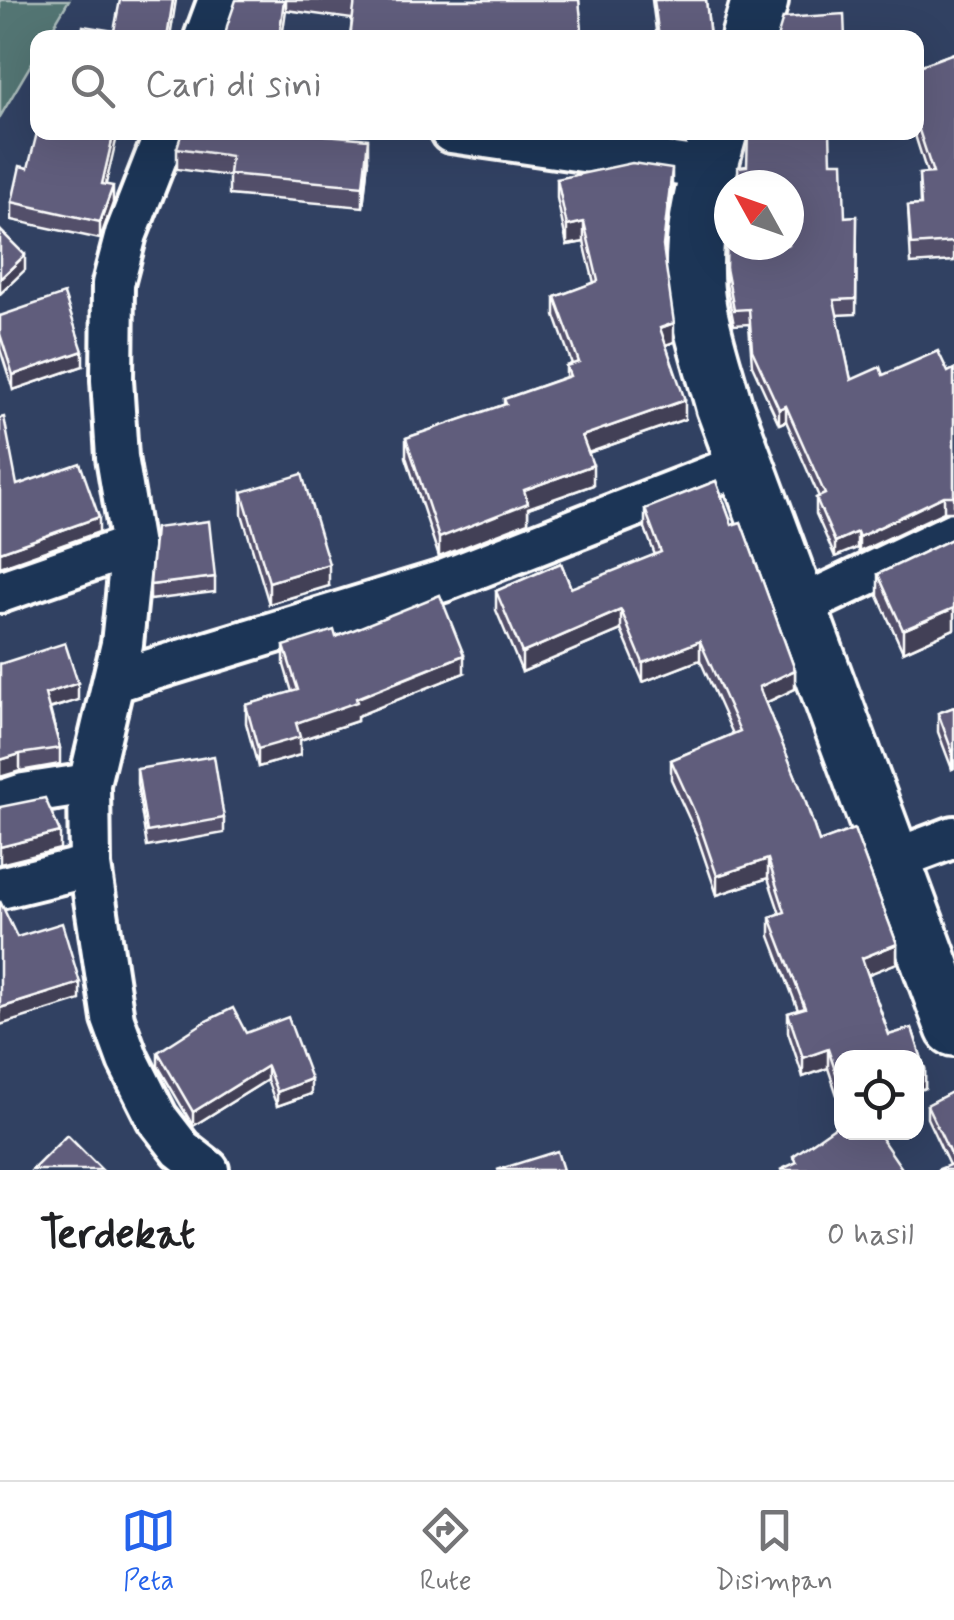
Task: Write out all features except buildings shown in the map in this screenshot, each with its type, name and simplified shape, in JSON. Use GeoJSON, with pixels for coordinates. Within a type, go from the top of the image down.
{"type":"FeatureCollection","features":[{"type":"Feature","properties":{"kind":"street"},"geometry":{"type":"LineString","coordinates":[[208,30],[218,0]]}},
{"type":"Feature","properties":{"kind":"street"},"geometry":{"type":"LineString","coordinates":[[751,30],[760,0]]}},
{"type":"Feature","properties":{"kind":"street"},"geometry":{"type":"LineString","coordinates":[[163,140],[126,234],[113,284],[112,380],[117,457],[132,546],[122,644],[89,784],[90,866],[114,1018],[142,1092],[182,1163]]}},
{"type":"Feature","properties":{"kind":"street"},"geometry":{"type":"LineString","coordinates":[[562,140],[714,151],[694,260],[697,306],[724,406],[748,462],[954,1028]]}},
{"type":"Feature","properties":{"kind":"street"},"geometry":{"type":"LineString","coordinates":[[115,681],[443,581],[748,462]]}},
{"type":"Feature","properties":{"kind":"street"},"geometry":{"type":"LineString","coordinates":[[801,606],[954,533]]}},
{"type":"Feature","properties":{"kind":"street"},"geometry":{"type":"LineString","coordinates":[[0,592],[132,546]]}},
{"type":"Feature","properties":{"kind":"street"},"geometry":{"type":"LineString","coordinates":[[0,802],[24,794],[89,784]]}},
{"type":"Feature","properties":{"kind":"street"},"geometry":{"type":"LineString","coordinates":[[893,860],[954,838]]}},
{"type":"Feature","properties":{"kind":"street"},"geometry":{"type":"LineString","coordinates":[[0,888],[90,866]]}},
{"type":"Feature","properties":{"kind":"green space"},"geometry":{"type":"Polygon","coordinates":[[[0,0],[69,0],[51,30],[30,30],[30,66],[0,117],[0,0]]]}}]}
